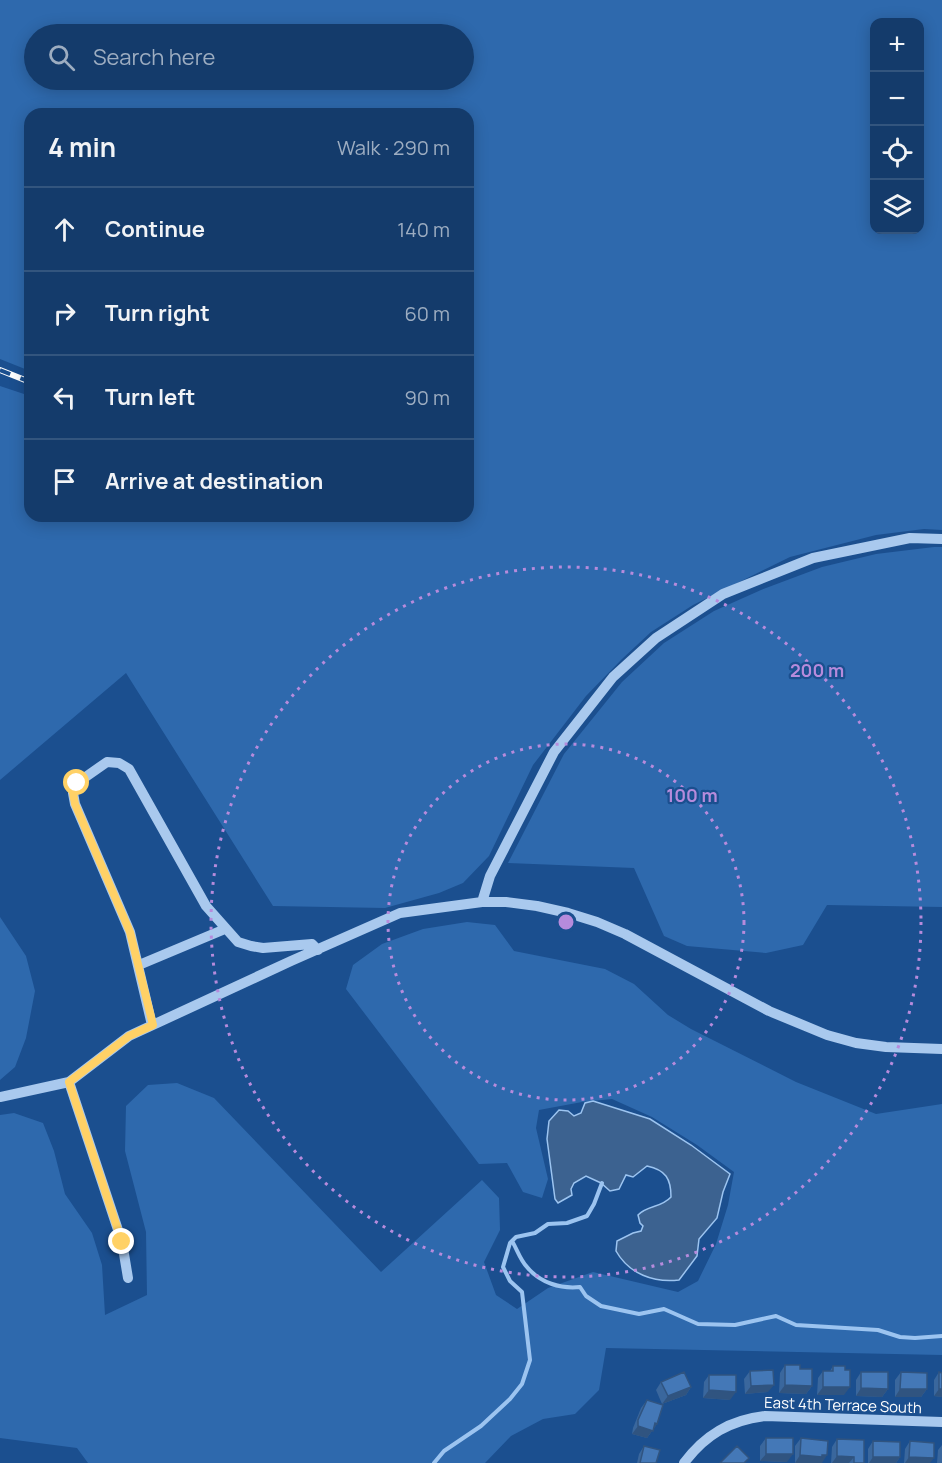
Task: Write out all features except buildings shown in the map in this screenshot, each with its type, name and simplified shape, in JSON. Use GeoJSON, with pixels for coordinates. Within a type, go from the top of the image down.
{"type":"FeatureCollection","features":[{"type":"Feature","properties":{"kind":"street"},"geometry":{"type":"LineString","coordinates":[[482,902],[490,876],[554,752],[613,677],[656,638],[723,594],[813,558],[910,538],[942,539]]}},
{"type":"Feature","properties":{"kind":"street"},"geometry":{"type":"LineString","coordinates":[[153,1025],[130,932],[75,804],[73,793],[77,783],[107,762],[119,763],[129,769],[206,906],[238,942],[263,948],[304,943],[312,944],[318,950]]}},
{"type":"Feature","properties":{"kind":"street"},"geometry":{"type":"LineString","coordinates":[[0,1097],[69,1082],[129,1036],[400,913],[482,902],[537,906],[597,922],[625,934],[769,1011],[827,1035],[856,1043],[886,1047],[942,1049]]}},
{"type":"Feature","properties":{"kind":"street"},"geometry":{"type":"LineString","coordinates":[[139,965],[225,929]]}},
{"type":"Feature","properties":{"kind":"street"},"geometry":{"type":"LineString","coordinates":[[69,1082],[122,1242],[128,1278]]}},
{"type":"Feature","properties":{"kind":"street","name":"East 4th Terrace South"},"geometry":{"type":"LineString","coordinates":[[684,1463],[697,1446],[712,1435],[730,1424],[747,1418],[765,1416],[942,1422]]}},
{"type":"Feature","properties":{"kind":"shaded area"},"geometry":{"type":"Polygon","coordinates":[[[0,0],[942,0],[942,530],[924,529],[876,535],[790,557],[693,605],[651,632],[586,696],[533,765],[489,856],[463,883],[439,893],[385,908],[273,906],[126,673],[0,780],[0,386],[24,394],[24,522],[474,522],[474,108],[24,108],[24,369],[0,359],[0,0]]]}},
{"type":"Feature","properties":{"kind":"shaded area"},"geometry":{"type":"Polygon","coordinates":[[[942,547],[942,907],[827,905],[803,945],[766,953],[687,946],[664,936],[634,868],[508,863],[564,754],[622,682],[664,643],[714,611],[822,567],[876,554],[942,547]]]}},
{"type":"Feature","properties":{"kind":"shaded area"},"geometry":{"type":"Polygon","coordinates":[[[0,917],[26,956],[35,991],[26,1038],[15,1067],[0,1080],[0,917]]]}},
{"type":"Feature","properties":{"kind":"shaded area"},"geometry":{"type":"Polygon","coordinates":[[[467,922],[495,925],[514,951],[605,969],[634,984],[668,1015],[691,1029],[796,1082],[876,1114],[942,1104],[942,1355],[606,1348],[599,1390],[575,1414],[543,1419],[511,1436],[485,1463],[88,1463],[77,1448],[0,1438],[0,1115],[14,1113],[43,1123],[54,1151],[65,1194],[92,1233],[102,1265],[105,1315],[147,1295],[146,1232],[125,1151],[126,1106],[148,1085],[177,1083],[214,1098],[381,1272],[482,1180],[499,1198],[500,1230],[484,1262],[496,1295],[517,1309],[548,1288],[593,1272],[678,1292],[698,1281],[716,1244],[728,1205],[734,1172],[697,1145],[652,1117],[612,1099],[539,1110],[536,1128],[548,1179],[542,1198],[523,1192],[507,1163],[479,1164],[346,989],[353,965],[382,944],[423,929],[467,922]]]}},
{"type":"Feature","properties":{"kind":"shaded area"},"geometry":{"type":"Polygon","coordinates":[[[593,1101],[650,1119],[691,1145],[730,1174],[717,1218],[699,1239],[697,1256],[679,1280],[660,1280],[643,1275],[628,1266],[616,1251],[617,1241],[641,1231],[643,1226],[638,1215],[671,1197],[668,1180],[659,1170],[647,1166],[633,1177],[626,1175],[619,1189],[610,1191],[601,1183],[586,1176],[574,1183],[571,1189],[572,1195],[558,1203],[555,1199],[547,1139],[549,1121],[559,1110],[568,1111],[574,1116],[581,1113],[585,1103],[593,1101]]]}},
{"type":"Feature","properties":{"kind":"waterway"},"geometry":{"type":"LineString","coordinates":[[434,1463],[444,1451],[481,1426],[510,1399],[522,1384],[530,1360],[522,1292],[510,1281],[503,1267],[510,1243],[516,1237],[535,1233],[548,1224],[567,1223],[587,1216],[602,1183]]}},
{"type":"Feature","properties":{"kind":"waterway"},"geometry":{"type":"LineString","coordinates":[[512,1241],[520,1258],[532,1273],[558,1286],[580,1287],[586,1296],[601,1306],[639,1314],[664,1309],[698,1324],[735,1325],[776,1316],[796,1325],[878,1330],[900,1337],[942,1336]]}},
{"type":"Feature","properties":{"kind":"railway"},"geometry":{"type":"LineString","coordinates":[[0,370],[24,380]]}},
{"type":"Feature","properties":{"kind":"route"},"geometry":{"type":"LineString","coordinates":[[77,783],[73,793],[75,804],[130,932],[153,1025],[129,1036],[69,1082],[122,1242]]}}]}
